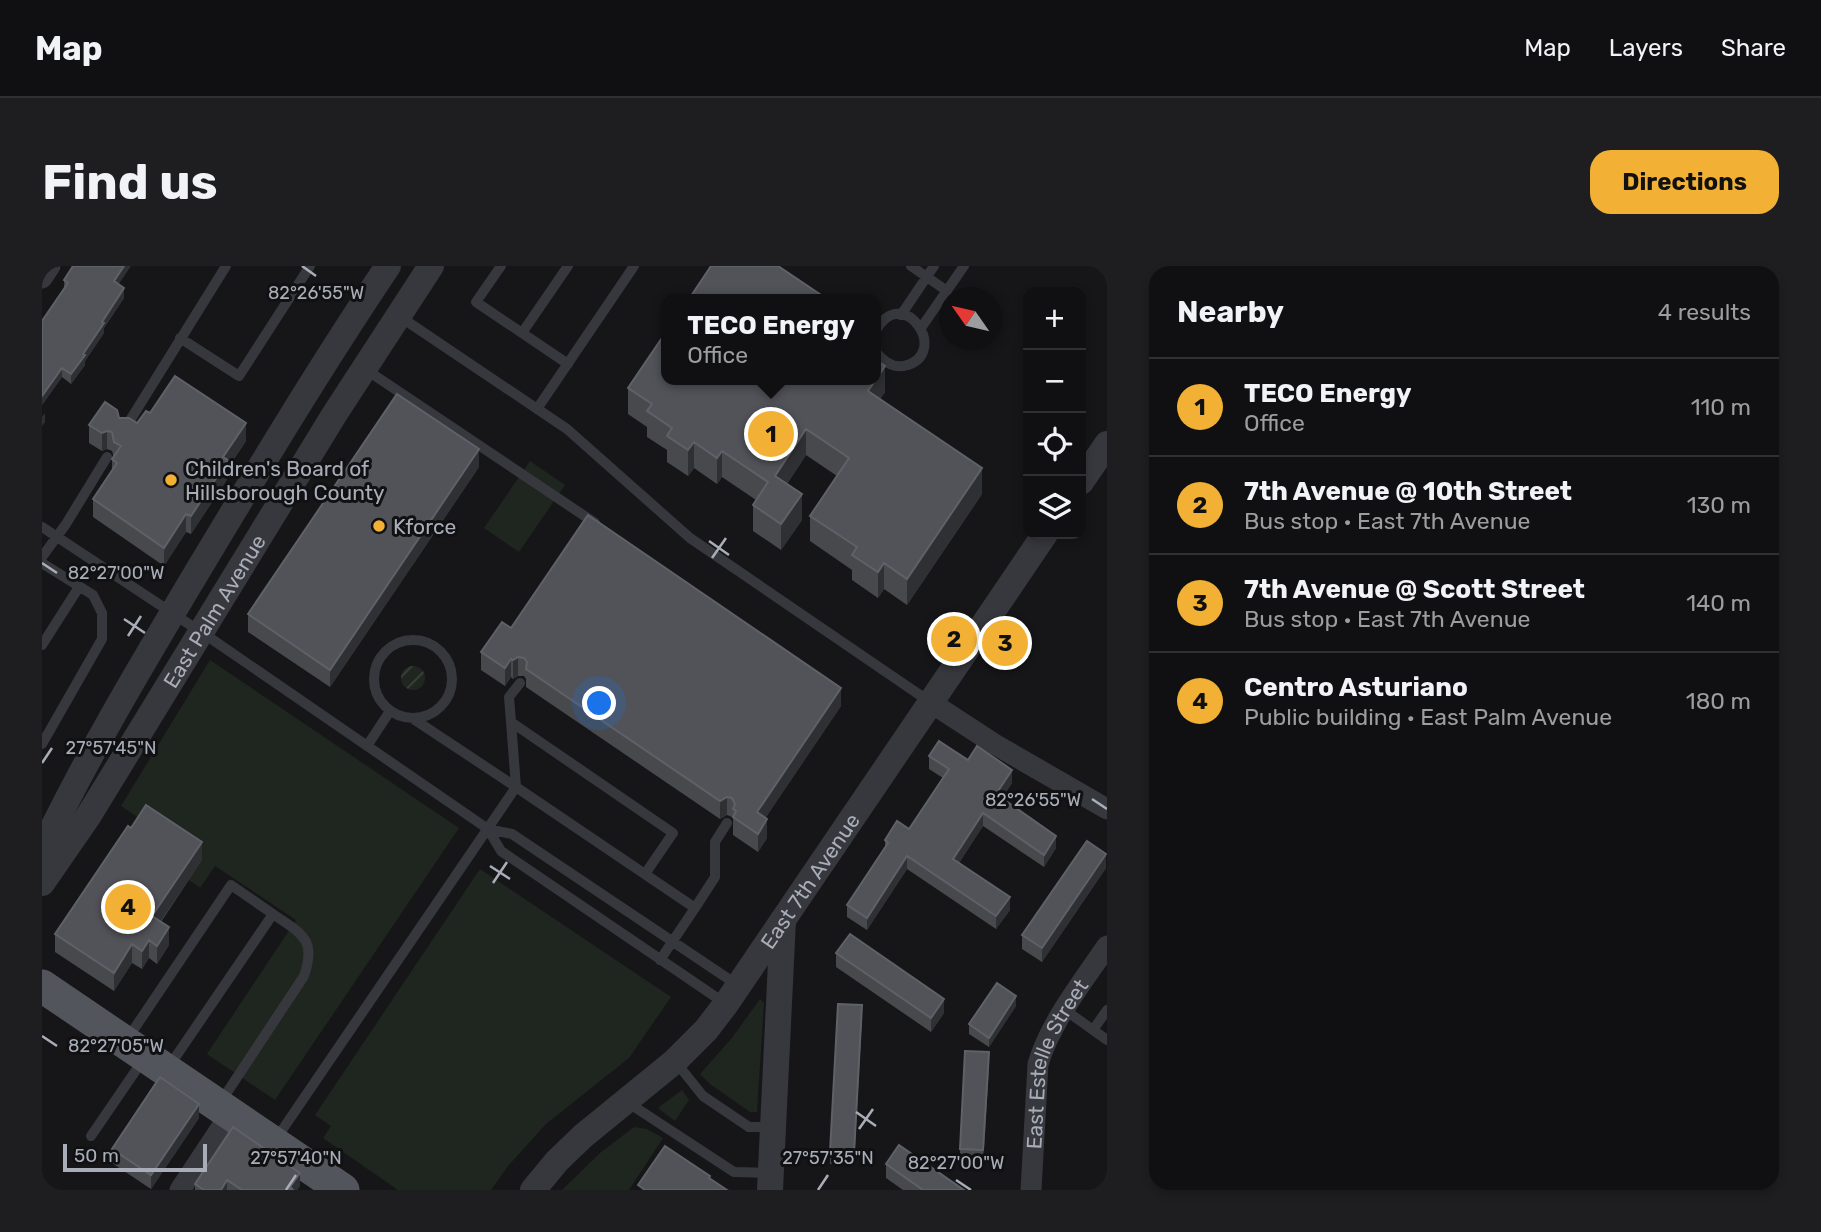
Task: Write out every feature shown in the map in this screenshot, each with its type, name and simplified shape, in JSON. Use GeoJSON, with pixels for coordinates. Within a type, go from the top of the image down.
{"type":"FeatureCollection","features":[{"type":"Feature","properties":{"kind":"main road"},"geometry":{"type":"LineString","coordinates":[[42,986],[344,1190]]}},
{"type":"Feature","properties":{"kind":"street"},"geometry":{"type":"LineString","coordinates":[[42,278],[50,266]]}},
{"type":"Feature","properties":{"kind":"street","name":"East Palm Avenue"},"geometry":{"type":"LineString","coordinates":[[42,850],[73,787],[173,613],[294,409],[388,266]]}},
{"type":"Feature","properties":{"kind":"street","name":"East Palm Avenue"},"geometry":{"type":"LineString","coordinates":[[42,883],[89,816],[334,415],[431,266]]}},
{"type":"Feature","properties":{"kind":"street"},"geometry":{"type":"LineString","coordinates":[[1085,476],[1107,444]]}},
{"type":"Feature","properties":{"kind":"street","name":"East 7th Avenue"},"geometry":{"type":"LineString","coordinates":[[533,1190],[583,1136],[676,1061],[706,1030],[1042,539]]}},
{"type":"Feature","properties":{"kind":"street"},"geometry":{"type":"LineString","coordinates":[[930,702],[1020,760],[1107,809]]}},
{"type":"Feature","properties":{"kind":"street"},"geometry":{"type":"LineString","coordinates":[[770,1182],[783,920]]}},
{"type":"Feature","properties":{"kind":"street","name":"East Estelle Street"},"geometry":{"type":"LineString","coordinates":[[1031,1190],[1038,1064],[1050,1034],[1107,946]]}},
{"type":"Feature","properties":{"kind":"street"},"geometry":{"type":"LineString","coordinates":[[180,1190],[225,1109]]}},
{"type":"Feature","properties":{"kind":"lane"},"geometry":{"type":"LineString","coordinates":[[124,430],[226,266]]}},
{"type":"Feature","properties":{"kind":"lane"},"geometry":{"type":"LineString","coordinates":[[180,338],[239,376],[310,266]]}},
{"type":"Feature","properties":{"kind":"lane"},"geometry":{"type":"LineString","coordinates":[[501,266],[476,302],[568,364]]}},
{"type":"Feature","properties":{"kind":"lane"},"geometry":{"type":"LineString","coordinates":[[522,333],[568,266]]}},
{"type":"Feature","properties":{"kind":"lane"},"geometry":{"type":"LineString","coordinates":[[537,409],[634,266]]}},
{"type":"Feature","properties":{"kind":"lane"},"geometry":{"type":"LineString","coordinates":[[911,266],[941,287]]}},
{"type":"Feature","properties":{"kind":"lane"},"geometry":{"type":"LineString","coordinates":[[901,315],[934,266]]}},
{"type":"Feature","properties":{"kind":"lane"},"geometry":{"type":"LineString","coordinates":[[950,287],[964,266]]}},
{"type":"Feature","properties":{"kind":"lane"},"geometry":{"type":"LineString","coordinates":[[921,328],[939,302]]}},
{"type":"Feature","properties":{"kind":"lane"},"geometry":{"type":"LineString","coordinates":[[881,322],[890,316],[901,315],[914,319],[921,328],[925,341],[923,349],[912,362],[896,366],[881,357]]}},
{"type":"Feature","properties":{"kind":"lane"},"geometry":{"type":"LineString","coordinates":[[399,316],[567,429],[690,538],[930,702]]}},
{"type":"Feature","properties":{"kind":"lane"},"geometry":{"type":"LineString","coordinates":[[365,368],[595,523]]}},
{"type":"Feature","properties":{"kind":"lane"},"geometry":{"type":"LineString","coordinates":[[42,557],[66,524],[107,457]]}},
{"type":"Feature","properties":{"kind":"lane"},"geometry":{"type":"LineString","coordinates":[[42,527],[173,613],[488,829],[512,834],[673,942],[732,995]]}},
{"type":"Feature","properties":{"kind":"lane"},"geometry":{"type":"LineString","coordinates":[[42,563],[93,595],[102,612],[102,639],[42,744]]}},
{"type":"Feature","properties":{"kind":"lane"},"geometry":{"type":"LineString","coordinates":[[42,645],[79,587]]}},
{"type":"Feature","properties":{"kind":"lane"},"geometry":{"type":"LineString","coordinates":[[411,640],[424,641],[444,655],[450,666],[452,679],[450,691],[435,712],[412,718],[390,711],[378,696],[374,683],[375,670],[388,648],[411,640]]}},
{"type":"Feature","properties":{"kind":"lane"},"geometry":{"type":"LineString","coordinates":[[274,1143],[516,788],[509,697],[520,683]]}},
{"type":"Feature","properties":{"kind":"lane"},"geometry":{"type":"LineString","coordinates":[[367,746],[390,711]]}},
{"type":"Feature","properties":{"kind":"lane"},"geometry":{"type":"LineString","coordinates":[[412,718],[695,908]]}},
{"type":"Feature","properties":{"kind":"lane"},"geometry":{"type":"LineString","coordinates":[[511,722],[673,833],[645,874]]}},
{"type":"Feature","properties":{"kind":"lane"},"geometry":{"type":"LineString","coordinates":[[660,960],[716,877],[715,842],[727,823]]}},
{"type":"Feature","properties":{"kind":"lane"},"geometry":{"type":"LineString","coordinates":[[488,829],[501,851],[660,960],[732,995]]}},
{"type":"Feature","properties":{"kind":"lane"},"geometry":{"type":"LineString","coordinates":[[146,1056],[231,885],[303,935],[309,947],[310,960],[304,976],[225,1109]]}},
{"type":"Feature","properties":{"kind":"lane"},"geometry":{"type":"LineString","coordinates":[[91,1136],[146,1056],[273,914]]}},
{"type":"Feature","properties":{"kind":"lane"},"geometry":{"type":"LineString","coordinates":[[1065,1010],[1107,1040]]}},
{"type":"Feature","properties":{"kind":"lane"},"geometry":{"type":"LineString","coordinates":[[1093,1030],[1107,1010]]}},
{"type":"Feature","properties":{"kind":"lane"},"geometry":{"type":"LineString","coordinates":[[676,1061],[703,1096],[749,1127],[774,1128]]}},
{"type":"Feature","properties":{"kind":"lane"},"geometry":{"type":"LineString","coordinates":[[627,1102],[734,1172],[770,1182]]}},
{"type":"Feature","properties":{"kind":"lane"},"geometry":{"type":"LineString","coordinates":[[666,1144],[674,1133]]}},
{"type":"Feature","properties":{"kind":"shaded area"},"geometry":{"type":"Polygon","coordinates":[[[530,461],[565,485],[519,552],[484,528],[530,461]]]}},
{"type":"Feature","properties":{"kind":"shaded area"},"geometry":{"type":"Polygon","coordinates":[[[210,660],[459,828],[275,1100],[207,1054],[296,920],[215,866],[200,888],[189,880],[202,860],[121,806],[210,660]]]}},
{"type":"Feature","properties":{"kind":"shaded area"},"geometry":{"type":"Polygon","coordinates":[[[413,666],[424,673],[425,678],[418,689],[413,690],[402,683],[401,678],[408,667],[413,666]]]}},
{"type":"Feature","properties":{"kind":"shaded area"},"geometry":{"type":"Polygon","coordinates":[[[480,869],[671,997],[629,1058],[546,1124],[508,1166],[491,1190],[398,1190],[323,1138],[331,1126],[315,1115],[480,869]]]}},
{"type":"Feature","properties":{"kind":"shaded area"},"geometry":{"type":"Polygon","coordinates":[[[760,999],[764,1003],[757,1112],[750,1112],[700,1074],[731,1039],[760,999]]]}},
{"type":"Feature","properties":{"kind":"shaded area"},"geometry":{"type":"Polygon","coordinates":[[[682,1090],[689,1100],[675,1121],[659,1107],[682,1090]]]}},
{"type":"Feature","properties":{"kind":"shaded area"},"geometry":{"type":"Polygon","coordinates":[[[634,1127],[647,1129],[663,1138],[629,1190],[562,1190],[600,1153],[634,1127]]]}},
{"type":"Feature","properties":{"kind":"building"},"geometry":{"type":"Polygon","coordinates":[[[73,266],[124,266],[114,281],[124,288],[71,374],[62,368],[42,396],[42,321],[68,283],[64,280],[73,266]]]}},
{"type":"Feature","properties":{"kind":"building"},"geometry":{"type":"Polygon","coordinates":[[[711,266],[778,266],[820,294],[692,294],[711,266]]]}},
{"type":"Feature","properties":{"kind":"building"},"geometry":{"type":"Polygon","coordinates":[[[661,339],[661,385],[872,385],[868,391],[982,468],[907,579],[884,563],[878,572],[852,555],[857,547],[810,516],[849,458],[806,429],[775,476],[802,494],[781,524],[753,505],[768,482],[722,451],[717,458],[694,442],[688,450],[667,436],[672,428],[647,411],[652,404],[628,388],[661,339]]]}},
{"type":"Feature","properties":{"kind":"building","name":"Children's Board of Hillsborough County"},"geometry":{"type":"Polygon","coordinates":[[[175,376],[246,423],[223,457],[228,460],[191,516],[186,514],[164,548],[93,499],[117,463],[112,459],[121,446],[114,442],[112,432],[102,433],[89,425],[105,402],[117,410],[119,418],[129,418],[137,423],[146,411],[150,413],[175,376]]]}},
{"type":"Feature","properties":{"kind":"building","name":"Kforce"},"geometry":{"type":"Polygon","coordinates":[[[397,394],[479,449],[330,670],[248,614],[397,394]]]}},
{"type":"Feature","properties":{"kind":"building"},"geometry":{"type":"Polygon","coordinates":[[[588,515],[841,688],[757,812],[767,819],[758,834],[733,817],[736,811],[733,809],[735,804],[732,798],[727,797],[720,801],[526,669],[527,662],[524,658],[511,659],[505,668],[481,652],[502,622],[511,628],[588,515]]]}},
{"type":"Feature","properties":{"kind":"building"},"geometry":{"type":"Polygon","coordinates":[[[939,741],[968,760],[977,746],[1012,770],[996,794],[1056,836],[1044,855],[983,813],[953,859],[1010,897],[996,916],[907,856],[867,918],[847,905],[888,843],[885,840],[897,821],[909,829],[949,769],[929,756],[939,741]]]}},
{"type":"Feature","properties":{"kind":"building"},"geometry":{"type":"Polygon","coordinates":[[[146,805],[202,842],[152,916],[169,927],[157,946],[149,940],[142,951],[132,944],[114,973],[55,934],[128,826],[131,828],[146,805]]]}},
{"type":"Feature","properties":{"kind":"building"},"geometry":{"type":"Polygon","coordinates":[[[1087,841],[1106,854],[1042,948],[1022,935],[1087,841]]]}},
{"type":"Feature","properties":{"kind":"building"},"geometry":{"type":"Polygon","coordinates":[[[850,934],[944,999],[931,1018],[836,953],[850,934]]]}},
{"type":"Feature","properties":{"kind":"building"},"geometry":{"type":"Polygon","coordinates":[[[997,983],[1016,996],[989,1038],[969,1024],[997,983]]]}},
{"type":"Feature","properties":{"kind":"building"},"geometry":{"type":"Polygon","coordinates":[[[838,1004],[862,1005],[854,1153],[830,1152],[838,1004]]]}},
{"type":"Feature","properties":{"kind":"building"},"geometry":{"type":"Polygon","coordinates":[[[965,1051],[989,1052],[983,1150],[960,1149],[965,1051]]]}},
{"type":"Feature","properties":{"kind":"building"},"geometry":{"type":"Polygon","coordinates":[[[160,1077],[199,1104],[151,1175],[112,1149],[160,1077]]]}},
{"type":"Feature","properties":{"kind":"building"},"geometry":{"type":"Polygon","coordinates":[[[233,1127],[300,1173],[290,1187],[293,1190],[242,1190],[227,1180],[221,1190],[204,1190],[195,1184],[233,1127]]]}},
{"type":"Feature","properties":{"kind":"building"},"geometry":{"type":"Polygon","coordinates":[[[899,1145],[964,1190],[923,1190],[886,1164],[899,1145]]]}},
{"type":"Feature","properties":{"kind":"building"},"geometry":{"type":"Polygon","coordinates":[[[665,1146],[727,1190],[645,1190],[638,1185],[665,1146]]]}},
{"type":"Feature","properties":{"kind":"place","name":"TECO Energy"},"geometry":{"type":"Point","coordinates":[771,434]}},
{"type":"Feature","properties":{"kind":"place","name":"Children's Board of Hillsborough County"},"geometry":{"type":"Point","coordinates":[171,480]}},
{"type":"Feature","properties":{"kind":"place","name":"Kforce"},"geometry":{"type":"Point","coordinates":[379,526]}},
{"type":"Feature","properties":{"kind":"place","name":"7th Avenue @ 10th Street"},"geometry":{"type":"Point","coordinates":[954,639]}},
{"type":"Feature","properties":{"kind":"place","name":"7th Avenue @ Scott Street"},"geometry":{"type":"Point","coordinates":[1005,643]}},
{"type":"Feature","properties":{"kind":"place","name":"Centro Asturiano"},"geometry":{"type":"Point","coordinates":[128,907]}}]}
